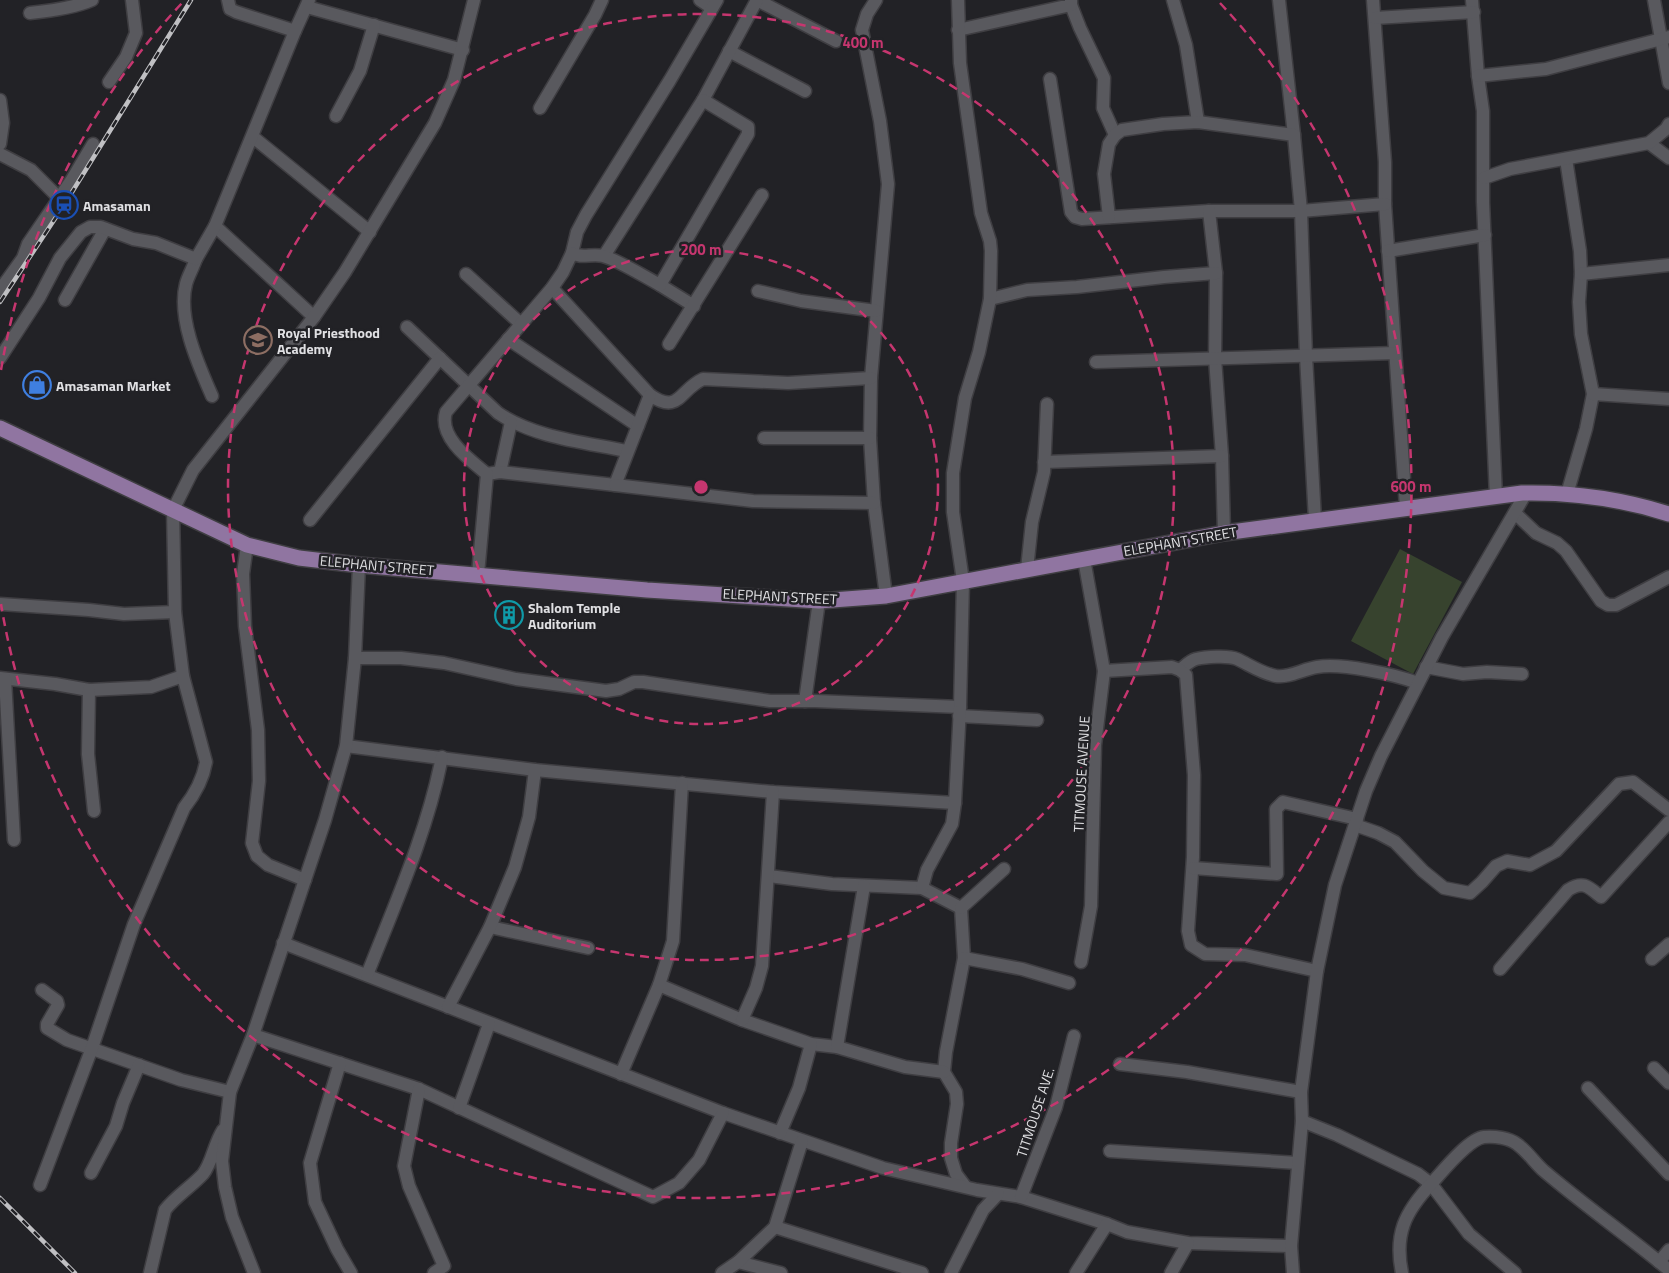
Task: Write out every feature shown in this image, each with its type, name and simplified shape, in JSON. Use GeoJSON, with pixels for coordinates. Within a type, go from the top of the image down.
{"type":"FeatureCollection","features":[{"type":"Feature","properties":{"kind":"main road","name":"ELEPHANT STREET"},"geometry":{"type":"LineString","coordinates":[[0,428],[247,544],[299,558],[647,590],[819,601],[886,596],[1224,533],[1526,493],[1567,494],[1607,499],[1669,514]]}},
{"type":"Feature","properties":{"kind":"street"},"geometry":{"type":"LineString","coordinates":[[30,13],[44,12],[92,0]]}},
{"type":"Feature","properties":{"kind":"street"},"geometry":{"type":"LineString","coordinates":[[109,82],[126,57],[136,33],[132,0]]}},
{"type":"Feature","properties":{"kind":"street"},"geometry":{"type":"LineString","coordinates":[[228,0],[230,9],[295,31]]}},
{"type":"Feature","properties":{"kind":"street"},"geometry":{"type":"LineString","coordinates":[[40,1185],[92,1048],[134,924],[184,808],[194,796],[205,772],[206,762],[183,676],[175,612],[173,510],[193,470],[314,317],[345,272],[435,122],[454,80],[474,0]]}},
{"type":"Feature","properties":{"kind":"street"},"geometry":{"type":"LineString","coordinates":[[540,108],[602,0]]}},
{"type":"Feature","properties":{"kind":"street"},"geometry":{"type":"LineString","coordinates":[[487,474],[454,443],[445,428],[443,420],[446,412],[467,385],[552,288],[563,272],[572,253],[577,232],[586,215],[666,88],[715,4],[700,0]]}},
{"type":"Feature","properties":{"kind":"street"},"geometry":{"type":"LineString","coordinates":[[604,256],[703,100],[757,0],[836,41]]}},
{"type":"Feature","properties":{"kind":"street"},"geometry":{"type":"LineString","coordinates":[[876,0],[867,14],[862,30],[880,121],[888,184],[871,378],[870,438],[874,503],[886,596]]}},
{"type":"Feature","properties":{"kind":"street"},"geometry":{"type":"LineString","coordinates":[[922,888],[927,870],[952,824],[955,803],[960,711],[963,581],[953,512],[953,474],[965,398],[979,352],[990,299],[991,246],[981,213],[960,63],[958,0]]}},
{"type":"Feature","properties":{"kind":"street"},"geometry":{"type":"LineString","coordinates":[[1173,0],[1186,45],[1198,122]]}},
{"type":"Feature","properties":{"kind":"street"},"geometry":{"type":"LineString","coordinates":[[1279,0],[1301,211],[1306,356],[1315,520]]}},
{"type":"Feature","properties":{"kind":"street"},"geometry":{"type":"LineString","coordinates":[[1373,0],[1406,508]]}},
{"type":"Feature","properties":{"kind":"street"},"geometry":{"type":"LineString","coordinates":[[1654,0],[1665,37],[1669,83]]}},
{"type":"Feature","properties":{"kind":"street"},"geometry":{"type":"LineString","coordinates":[[958,30],[1071,3],[1080,28],[1104,78],[1103,108],[1115,135]]}},
{"type":"Feature","properties":{"kind":"street"},"geometry":{"type":"LineString","coordinates":[[212,396],[193,350],[185,314],[185,285],[196,260],[215,226],[295,31],[308,4],[463,50]]}},
{"type":"Feature","properties":{"kind":"street"},"geometry":{"type":"LineString","coordinates":[[1375,18],[1473,6],[1478,76],[1483,111],[1485,235],[1496,497]]}},
{"type":"Feature","properties":{"kind":"street"},"geometry":{"type":"LineString","coordinates":[[336,116],[360,71],[374,25]]}},
{"type":"Feature","properties":{"kind":"street"},"geometry":{"type":"LineString","coordinates":[[1478,76],[1546,69],[1665,37]]}},
{"type":"Feature","properties":{"kind":"street"},"geometry":{"type":"LineString","coordinates":[[729,51],[804,91]]}},
{"type":"Feature","properties":{"kind":"street"},"geometry":{"type":"LineString","coordinates":[[1050,79],[1071,212],[1075,217],[1082,219],[1209,211],[1301,211],[1385,204]]}},
{"type":"Feature","properties":{"kind":"street"},"geometry":{"type":"LineString","coordinates":[[0,100],[2,124],[0,144]]}},
{"type":"Feature","properties":{"kind":"street"},"geometry":{"type":"LineString","coordinates":[[660,285],[748,134],[748,127],[742,122],[703,100]]}},
{"type":"Feature","properties":{"kind":"street"},"geometry":{"type":"LineString","coordinates":[[1110,217],[1104,174],[1109,144],[1115,135],[1122,130],[1163,124],[1198,122],[1294,136]]}},
{"type":"Feature","properties":{"kind":"street"},"geometry":{"type":"LineString","coordinates":[[1484,178],[1510,169],[1649,143],[1666,129],[1669,124]]}},
{"type":"Feature","properties":{"kind":"street"},"geometry":{"type":"LineString","coordinates":[[253,137],[370,232]]}},
{"type":"Feature","properties":{"kind":"street"},"geometry":{"type":"LineString","coordinates":[[1649,143],[1669,158]]}},
{"type":"Feature","properties":{"kind":"street"},"geometry":{"type":"LineString","coordinates":[[0,290],[23,258],[28,244],[60,199],[93,144]]}},
{"type":"Feature","properties":{"kind":"street"},"geometry":{"type":"LineString","coordinates":[[0,154],[31,170],[60,199]]}},
{"type":"Feature","properties":{"kind":"street"},"geometry":{"type":"LineString","coordinates":[[1566,159],[1580,251],[1579,302],[1582,334],[1593,394],[1586,430],[1567,494]]}},
{"type":"Feature","properties":{"kind":"street"},"geometry":{"type":"LineString","coordinates":[[669,344],[762,195]]}},
{"type":"Feature","properties":{"kind":"street"},"geometry":{"type":"LineString","coordinates":[[1209,211],[1216,273],[1216,358],[1222,456],[1224,533]]}},
{"type":"Feature","properties":{"kind":"street"},"geometry":{"type":"LineString","coordinates":[[215,226],[314,317]]}},
{"type":"Feature","properties":{"kind":"street"},"geometry":{"type":"LineString","coordinates":[[0,358],[39,298],[52,271],[65,251],[85,229],[90,227],[105,229],[132,239],[156,243],[196,260]]}},
{"type":"Feature","properties":{"kind":"street"},"geometry":{"type":"LineString","coordinates":[[65,300],[105,229]]}},
{"type":"Feature","properties":{"kind":"street"},"geometry":{"type":"LineString","coordinates":[[1388,251],[1485,235]]}},
{"type":"Feature","properties":{"kind":"street"},"geometry":{"type":"LineString","coordinates":[[572,253],[580,257],[590,254],[604,256],[660,285],[694,306]]}},
{"type":"Feature","properties":{"kind":"street"},"geometry":{"type":"LineString","coordinates":[[1581,274],[1669,265]]}},
{"type":"Feature","properties":{"kind":"street"},"geometry":{"type":"LineString","coordinates":[[990,299],[1027,290],[1077,288],[1164,277],[1216,273]]}},
{"type":"Feature","properties":{"kind":"street"},"geometry":{"type":"LineString","coordinates":[[466,274],[521,324]]}},
{"type":"Feature","properties":{"kind":"street"},"geometry":{"type":"LineString","coordinates":[[552,288],[650,395],[661,403],[668,404],[676,401],[694,383],[703,379],[788,382],[871,378]]}},
{"type":"Feature","properties":{"kind":"street"},"geometry":{"type":"LineString","coordinates":[[758,292],[801,301],[876,311]]}},
{"type":"Feature","properties":{"kind":"street"},"geometry":{"type":"LineString","coordinates":[[407,327],[467,385],[511,422],[551,436],[627,451]]}},
{"type":"Feature","properties":{"kind":"street"},"geometry":{"type":"LineString","coordinates":[[508,339],[638,426]]}},
{"type":"Feature","properties":{"kind":"street"},"geometry":{"type":"LineString","coordinates":[[1096,362],[1395,353]]}},
{"type":"Feature","properties":{"kind":"street"},"geometry":{"type":"LineString","coordinates":[[310,520],[440,358]]}},
{"type":"Feature","properties":{"kind":"street"},"geometry":{"type":"LineString","coordinates":[[1593,394],[1669,399]]}},
{"type":"Feature","properties":{"kind":"street"},"geometry":{"type":"LineString","coordinates":[[615,485],[650,395]]}},
{"type":"Feature","properties":{"kind":"street"},"geometry":{"type":"LineString","coordinates":[[1027,569],[1032,522],[1044,472],[1047,404]]}},
{"type":"Feature","properties":{"kind":"street"},"geometry":{"type":"LineString","coordinates":[[500,472],[511,422]]}},
{"type":"Feature","properties":{"kind":"street"},"geometry":{"type":"LineString","coordinates":[[764,438],[870,438]]}},
{"type":"Feature","properties":{"kind":"street"},"geometry":{"type":"LineString","coordinates":[[1044,462],[1222,456]]}},
{"type":"Feature","properties":{"kind":"street"},"geometry":{"type":"LineString","coordinates":[[487,474],[500,472],[753,501],[874,503]]}},
{"type":"Feature","properties":{"kind":"street"},"geometry":{"type":"LineString","coordinates":[[478,574],[487,474]]}},
{"type":"Feature","properties":{"kind":"street"},"geometry":{"type":"LineString","coordinates":[[1293,1273],[1291,1246],[1302,1121],[1301,1092],[1317,970],[1336,885],[1366,791],[1381,756],[1442,637],[1526,493]]}},
{"type":"Feature","properties":{"kind":"street"},"geometry":{"type":"LineString","coordinates":[[1514,512],[1536,533],[1557,543],[1566,551],[1601,601],[1608,605],[1616,605],[1669,577]]}},
{"type":"Feature","properties":{"kind":"street"},"geometry":{"type":"LineString","coordinates":[[247,544],[243,574],[245,626],[258,730],[259,781],[252,843],[257,856],[268,865],[305,880]]}},
{"type":"Feature","properties":{"kind":"street","name":"TITMOUSE AVENUE"},"geometry":{"type":"LineString","coordinates":[[1081,962],[1091,906],[1095,745],[1104,670],[1084,559]]}},
{"type":"Feature","properties":{"kind":"street"},"geometry":{"type":"LineString","coordinates":[[254,1273],[232,1217],[225,1187],[222,1161],[230,1092],[253,1035],[326,820],[346,746],[355,658],[359,565]]}},
{"type":"Feature","properties":{"kind":"street"},"geometry":{"type":"LineString","coordinates":[[805,701],[819,601]]}},
{"type":"Feature","properties":{"kind":"street"},"geometry":{"type":"LineString","coordinates":[[0,604],[124,614],[175,612]]}},
{"type":"Feature","properties":{"kind":"street"},"geometry":{"type":"LineString","coordinates":[[1180,670],[1195,659],[1210,657],[1235,658],[1258,670],[1277,676],[1298,673],[1315,667],[1331,666],[1401,677],[1418,683]]}},
{"type":"Feature","properties":{"kind":"street"},"geometry":{"type":"LineString","coordinates":[[355,658],[401,658],[444,662],[516,679],[606,690],[619,689],[634,682],[642,682],[770,701],[805,701],[960,711],[1037,720]]}},
{"type":"Feature","properties":{"kind":"street"},"geometry":{"type":"LineString","coordinates":[[1104,670],[1172,667],[1186,675],[1194,775],[1193,868],[1188,931],[1191,945],[1205,954],[1245,955],[1317,970]]}},
{"type":"Feature","properties":{"kind":"street"},"geometry":{"type":"LineString","coordinates":[[1426,668],[1463,674],[1487,672],[1522,674]]}},
{"type":"Feature","properties":{"kind":"street"},"geometry":{"type":"LineString","coordinates":[[14,840],[2,678],[89,690],[151,687],[183,676]]}},
{"type":"Feature","properties":{"kind":"street"},"geometry":{"type":"LineString","coordinates":[[89,690],[88,754],[94,811]]}},
{"type":"Feature","properties":{"kind":"street"},"geometry":{"type":"LineString","coordinates":[[346,746],[535,770],[773,792],[955,803]]}},
{"type":"Feature","properties":{"kind":"street"},"geometry":{"type":"LineString","coordinates":[[366,975],[420,842],[436,787],[442,757]]}},
{"type":"Feature","properties":{"kind":"street"},"geometry":{"type":"LineString","coordinates":[[448,1007],[490,927],[515,866],[529,817],[535,770]]}},
{"type":"Feature","properties":{"kind":"street"},"geometry":{"type":"LineString","coordinates":[[1193,868],[1277,874],[1276,809],[1283,802],[1356,822],[1395,842],[1423,871],[1444,888],[1470,893],[1496,866],[1507,861],[1530,865],[1556,851],[1619,784],[1633,782],[1669,810]]}},
{"type":"Feature","properties":{"kind":"street"},"geometry":{"type":"LineString","coordinates":[[621,1074],[659,985],[673,941],[682,783]]}},
{"type":"Feature","properties":{"kind":"street"},"geometry":{"type":"LineString","coordinates":[[742,1020],[756,988],[762,966],[773,792]]}},
{"type":"Feature","properties":{"kind":"street"},"geometry":{"type":"LineString","coordinates":[[1500,969],[1568,890],[1576,885],[1588,886],[1601,897],[1669,822]]}},
{"type":"Feature","properties":{"kind":"street"},"geometry":{"type":"LineString","coordinates":[[961,908],[1004,869]]}},
{"type":"Feature","properties":{"kind":"street"},"geometry":{"type":"LineString","coordinates":[[769,876],[832,884],[922,888],[961,908]]}},
{"type":"Feature","properties":{"kind":"street"},"geometry":{"type":"LineString","coordinates":[[837,1047],[864,886]]}},
{"type":"Feature","properties":{"kind":"street"},"geometry":{"type":"LineString","coordinates":[[961,908],[964,958],[944,1072],[953,1085],[958,1104],[951,1143],[951,1158],[956,1174],[971,1188],[983,1210]]}},
{"type":"Feature","properties":{"kind":"street"},"geometry":{"type":"LineString","coordinates":[[490,927],[588,948]]}},
{"type":"Feature","properties":{"kind":"street"},"geometry":{"type":"LineString","coordinates":[[283,943],[723,1114],[883,1168],[998,1194],[1022,1197],[1108,1224],[1127,1232],[1188,1243],[1291,1246]]}},
{"type":"Feature","properties":{"kind":"street"},"geometry":{"type":"LineString","coordinates":[[1652,959],[1669,944]]}},
{"type":"Feature","properties":{"kind":"street"},"geometry":{"type":"LineString","coordinates":[[964,958],[1022,969],[1069,983]]}},
{"type":"Feature","properties":{"kind":"street"},"geometry":{"type":"LineString","coordinates":[[659,985],[742,1020],[811,1044],[837,1047],[898,1065],[944,1072]]}},
{"type":"Feature","properties":{"kind":"street"},"geometry":{"type":"LineString","coordinates":[[42,990],[57,1001],[58,1005],[47,1024],[47,1028],[67,1040],[180,1080],[230,1092]]}},
{"type":"Feature","properties":{"kind":"street"},"geometry":{"type":"LineString","coordinates":[[459,1108],[489,1024]]}},
{"type":"Feature","properties":{"kind":"street"},"geometry":{"type":"LineString","coordinates":[[253,1035],[419,1090],[654,1198],[679,1184],[699,1160],[723,1114]]}},
{"type":"Feature","properties":{"kind":"street","name":"TITMOUSE AVE."},"geometry":{"type":"LineString","coordinates":[[1022,1197],[1056,1107],[1074,1036]]}},
{"type":"Feature","properties":{"kind":"street"},"geometry":{"type":"LineString","coordinates":[[780,1132],[799,1088],[811,1044]]}},
{"type":"Feature","properties":{"kind":"street"},"geometry":{"type":"LineString","coordinates":[[340,1063],[310,1163],[315,1202],[337,1250],[351,1273]]}},
{"type":"Feature","properties":{"kind":"street"},"geometry":{"type":"LineString","coordinates":[[1120,1064],[1187,1072],[1301,1092]]}},
{"type":"Feature","properties":{"kind":"street"},"geometry":{"type":"LineString","coordinates":[[91,1173],[116,1126],[123,1103],[139,1065]]}},
{"type":"Feature","properties":{"kind":"street"},"geometry":{"type":"LineString","coordinates":[[1654,1068],[1669,1082]]}},
{"type":"Feature","properties":{"kind":"street"},"geometry":{"type":"LineString","coordinates":[[1588,1088],[1669,1174]]}},
{"type":"Feature","properties":{"kind":"street"},"geometry":{"type":"LineString","coordinates":[[419,1090],[404,1166],[409,1186],[444,1266],[434,1273]]}},
{"type":"Feature","properties":{"kind":"street"},"geometry":{"type":"LineString","coordinates":[[1302,1121],[1338,1135],[1418,1174],[1431,1184],[1470,1234],[1515,1273]]}},
{"type":"Feature","properties":{"kind":"street"},"geometry":{"type":"LineString","coordinates":[[150,1273],[165,1210],[171,1202],[204,1172],[214,1146],[226,1126]]}},
{"type":"Feature","properties":{"kind":"street"},"geometry":{"type":"LineString","coordinates":[[1402,1273],[1400,1240],[1404,1221],[1416,1201],[1431,1184],[1471,1144],[1483,1137],[1500,1138],[1516,1144],[1544,1170],[1669,1270]]}},
{"type":"Feature","properties":{"kind":"street"},"geometry":{"type":"LineString","coordinates":[[722,1273],[738,1262],[775,1227],[802,1141]]}},
{"type":"Feature","properties":{"kind":"street"},"geometry":{"type":"LineString","coordinates":[[1110,1151],[1298,1162]]}},
{"type":"Feature","properties":{"kind":"street"},"geometry":{"type":"LineString","coordinates":[[951,1273],[983,1210],[998,1194]]}},
{"type":"Feature","properties":{"kind":"street"},"geometry":{"type":"LineString","coordinates":[[1076,1273],[1108,1224]]}},
{"type":"Feature","properties":{"kind":"street"},"geometry":{"type":"LineString","coordinates":[[775,1227],[922,1273]]}},
{"type":"Feature","properties":{"kind":"street"},"geometry":{"type":"LineString","coordinates":[[1172,1273],[1188,1243]]}},
{"type":"Feature","properties":{"kind":"street"},"geometry":{"type":"LineString","coordinates":[[1659,1262],[1669,1250]]}},
{"type":"Feature","properties":{"kind":"street"},"geometry":{"type":"LineString","coordinates":[[738,1262],[781,1273]]}},
{"type":"Feature","properties":{"kind":"green space"},"geometry":{"type":"Polygon","coordinates":[[[1400,549],[1462,582],[1413,674],[1351,641],[1400,549]]]}},
{"type":"Feature","properties":{"kind":"railway"},"geometry":{"type":"LineString","coordinates":[[0,302],[64,205],[191,0]]}},
{"type":"Feature","properties":{"kind":"railway"},"geometry":{"type":"LineString","coordinates":[[0,1198],[75,1273]]}},
{"type":"Feature","properties":{"kind":"place","name":"Amasaman"},"geometry":{"type":"Point","coordinates":[64,205]}},
{"type":"Feature","properties":{"kind":"place","name":"Royal Priesthood Academy"},"geometry":{"type":"Point","coordinates":[258,340]}},
{"type":"Feature","properties":{"kind":"place","name":"Amasaman Market"},"geometry":{"type":"Point","coordinates":[37,385]}},
{"type":"Feature","properties":{"kind":"place","name":"Shalom Temple Auditorium"},"geometry":{"type":"Point","coordinates":[509,615]}}]}
